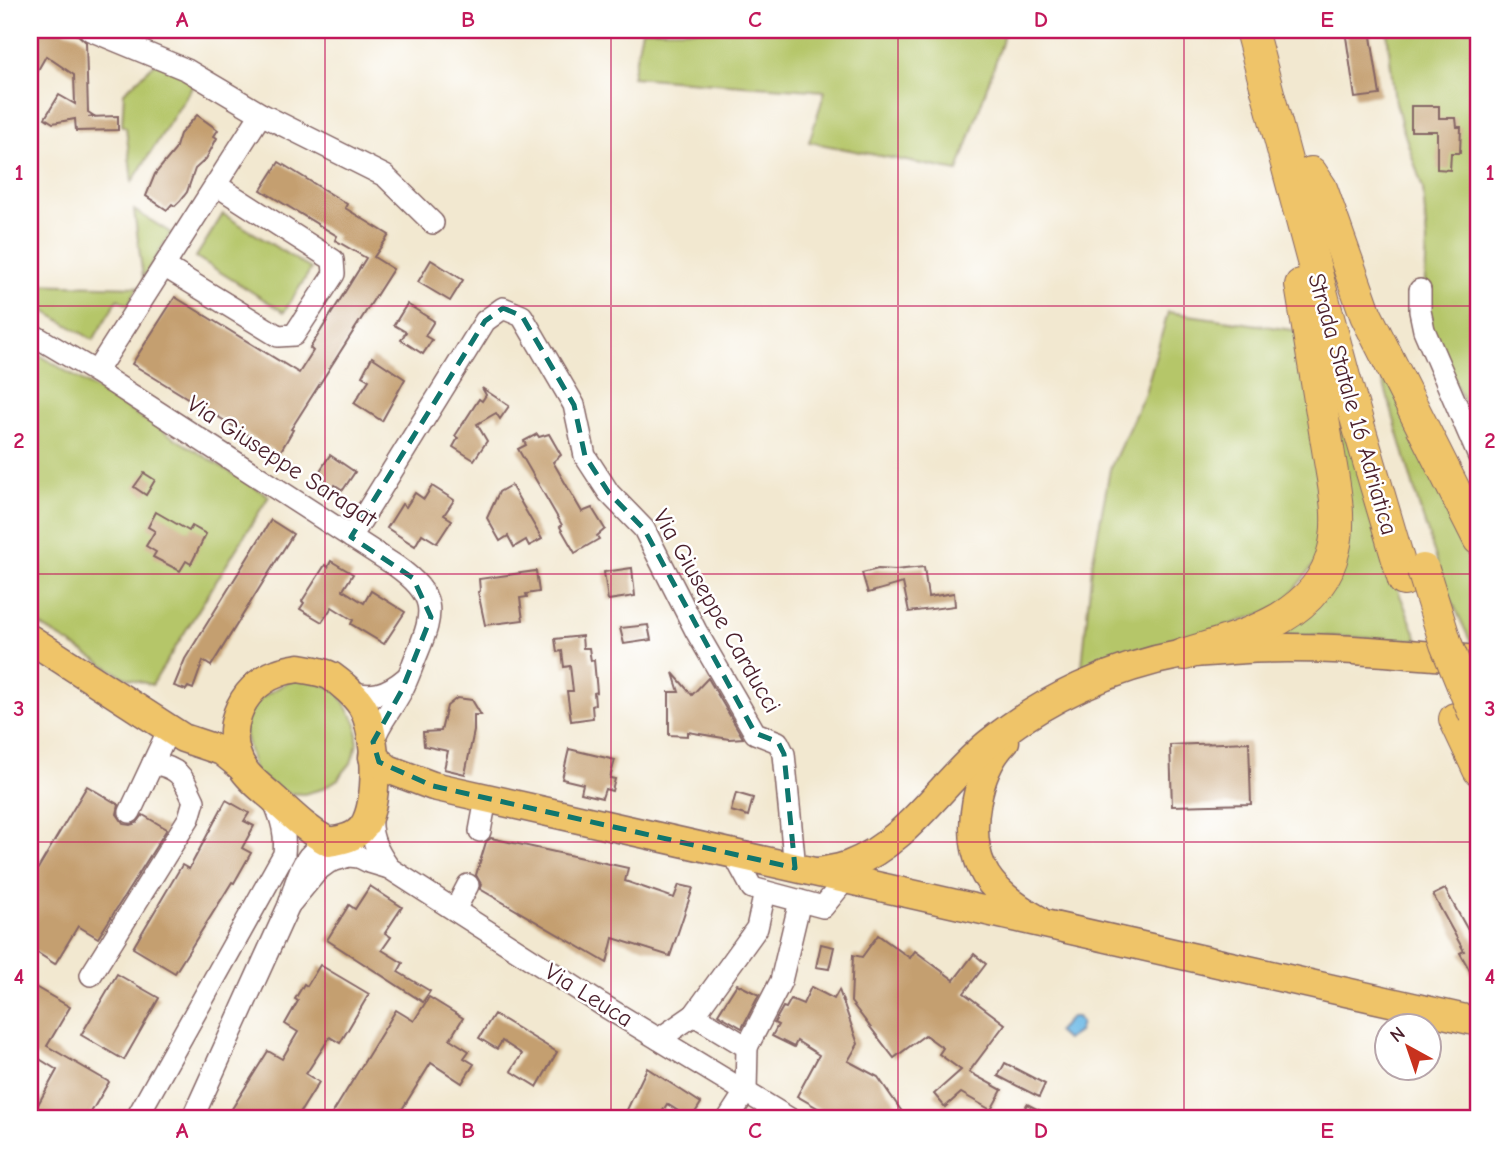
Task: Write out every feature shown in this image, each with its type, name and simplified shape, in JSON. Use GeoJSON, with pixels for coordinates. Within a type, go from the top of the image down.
{"type":"FeatureCollection","features":[{"type":"Feature","properties":{"kind":"highway","name":"Strada Statale 16 Adriatica"},"geometry":{"type":"LineString","coordinates":[[1251,30],[1301,177]]}},
{"type":"Feature","properties":{"kind":"highway","name":"Strada Statale 16 Adriatica"},"geometry":{"type":"LineString","coordinates":[[1272,30],[1301,177],[1376,490],[1414,575],[1426,652],[1470,719],[1479,770]]}},
{"type":"Feature","properties":{"kind":"highway"},"geometry":{"type":"LineString","coordinates":[[1185,654],[1240,638],[1289,613],[1319,583],[1334,550],[1336,501],[1287,198],[1301,177],[1321,188],[1366,315],[1479,539]]}},
{"type":"Feature","properties":{"kind":"main road"},"geometry":{"type":"LineString","coordinates":[[30,639],[169,729],[192,742],[222,751],[306,829],[329,842],[354,835],[363,828],[373,805],[373,750],[369,719],[363,708],[330,675],[299,668],[278,673],[262,682],[236,712],[223,721],[202,727],[134,706]]}},
{"type":"Feature","properties":{"kind":"main road"},"geometry":{"type":"LineString","coordinates":[[805,871],[848,866],[883,846],[901,832],[960,770],[988,745],[1044,706],[1089,683],[1118,672],[1185,654],[1251,649],[1333,648],[1479,660]]}},
{"type":"Feature","properties":{"kind":"main road"},"geometry":{"type":"LineString","coordinates":[[1044,706],[998,748],[977,795],[973,827],[982,869],[998,889],[1023,911],[1051,926]]}},
{"type":"Feature","properties":{"kind":"main road"},"geometry":{"type":"LineString","coordinates":[[236,712],[233,733],[243,768]]}},
{"type":"Feature","properties":{"kind":"main road"},"geometry":{"type":"LineString","coordinates":[[373,750],[388,769],[433,786],[1479,1022]]}},
{"type":"Feature","properties":{"kind":"main road"},"geometry":{"type":"LineString","coordinates":[[373,805],[399,788],[433,786]]}},
{"type":"Feature","properties":{"kind":"street"},"geometry":{"type":"LineString","coordinates":[[90,30],[187,70],[261,114],[385,176],[433,223]]}},
{"type":"Feature","properties":{"kind":"street"},"geometry":{"type":"LineString","coordinates":[[96,372],[261,114]]}},
{"type":"Feature","properties":{"kind":"street"},"geometry":{"type":"LineString","coordinates":[[164,266],[278,336],[295,335],[334,274],[333,260],[216,185]]}},
{"type":"Feature","properties":{"kind":"street"},"geometry":{"type":"LineString","coordinates":[[1420,290],[1424,330],[1479,457]]}},
{"type":"Feature","properties":{"kind":"street","name":"Via Giuseppe Carducci"},"geometry":{"type":"LineString","coordinates":[[351,537],[485,321],[503,308],[522,316],[575,405],[585,456],[609,493],[644,529],[695,631],[755,733],[778,742],[784,754],[805,871]]}},
{"type":"Feature","properties":{"kind":"street","name":"Via Giuseppe Saragat"},"geometry":{"type":"LineString","coordinates":[[30,333],[96,372],[413,578],[428,603],[430,617],[427,630],[402,690],[377,730],[373,750]]}},
{"type":"Feature","properties":{"kind":"street"},"geometry":{"type":"LineString","coordinates":[[346,690],[371,696],[389,691],[408,676]]}},
{"type":"Feature","properties":{"kind":"street"},"geometry":{"type":"LineString","coordinates":[[130,812],[169,729]]}},
{"type":"Feature","properties":{"kind":"street"},"geometry":{"type":"LineString","coordinates":[[92,975],[188,818],[194,801],[185,781],[173,767],[153,763]]}},
{"type":"Feature","properties":{"kind":"street"},"geometry":{"type":"LineString","coordinates":[[136,1119],[284,854],[286,837],[271,797]]}},
{"type":"Feature","properties":{"kind":"street"},"geometry":{"type":"LineString","coordinates":[[480,831],[486,799]]}},
{"type":"Feature","properties":{"kind":"street"},"geometry":{"type":"LineString","coordinates":[[373,805],[370,829],[380,855],[389,868]]}},
{"type":"Feature","properties":{"kind":"street"},"geometry":{"type":"LineString","coordinates":[[192,1119],[289,905],[300,868],[318,846],[329,842]]}},
{"type":"Feature","properties":{"kind":"street","name":"Via Leuca"},"geometry":{"type":"LineString","coordinates":[[329,842],[389,868],[746,1091],[778,1116]]}},
{"type":"Feature","properties":{"kind":"street"},"geometry":{"type":"LineString","coordinates":[[734,855],[752,888],[824,907],[845,880]]}},
{"type":"Feature","properties":{"kind":"street"},"geometry":{"type":"LineString","coordinates":[[289,905],[318,870],[329,862],[349,856],[359,857]]}},
{"type":"Feature","properties":{"kind":"street"},"geometry":{"type":"LineString","coordinates":[[455,910],[468,885]]}},
{"type":"Feature","properties":{"kind":"street"},"geometry":{"type":"LineString","coordinates":[[659,1039],[694,1015],[757,928],[765,892]]}},
{"type":"Feature","properties":{"kind":"street"},"geometry":{"type":"LineString","coordinates":[[728,1119],[746,1091],[747,1047],[782,981],[800,901]]}},
{"type":"Feature","properties":{"kind":"street"},"geometry":{"type":"LineString","coordinates":[[757,928],[792,936]]}},
{"type":"Feature","properties":{"kind":"street"},"geometry":{"type":"LineString","coordinates":[[694,1015],[747,1047]]}},
{"type":"Feature","properties":{"kind":"highlighted area"},"geometry":{"type":"Polygon","coordinates":[[[503,308],[522,316],[574,405],[585,456],[609,493],[644,529],[755,733],[778,742],[784,754],[795,868],[433,786],[379,762],[373,742],[402,690],[431,617],[413,578],[351,537],[485,321],[503,308]]]}},
{"type":"Feature","properties":{"kind":"green space"},"geometry":{"type":"Polygon","coordinates":[[[642,30],[1004,30],[1002,43],[958,171],[809,142],[825,91],[632,77],[642,30]]]}},
{"type":"Feature","properties":{"kind":"green space"},"geometry":{"type":"Polygon","coordinates":[[[1387,30],[1479,30],[1479,434],[1428,325],[1424,297],[1427,243],[1423,189],[1394,94],[1387,30]]]}},
{"type":"Feature","properties":{"kind":"green space"},"geometry":{"type":"Polygon","coordinates":[[[157,62],[196,81],[132,182],[126,127],[122,126],[124,92],[157,62]]]}},
{"type":"Feature","properties":{"kind":"green space"},"geometry":{"type":"Polygon","coordinates":[[[134,210],[171,233],[143,278],[134,210]]]}},
{"type":"Feature","properties":{"kind":"green space"},"geometry":{"type":"Polygon","coordinates":[[[223,214],[311,269],[284,312],[196,257],[223,214]]]}},
{"type":"Feature","properties":{"kind":"green space"},"geometry":{"type":"Polygon","coordinates":[[[30,284],[138,287],[128,305],[118,299],[93,340],[43,310],[37,319],[30,314],[30,284]]]}},
{"type":"Feature","properties":{"kind":"green space"},"geometry":{"type":"Polygon","coordinates":[[[1168,312],[1299,331],[1325,470],[1322,554],[1281,607],[1081,676],[1092,565],[1110,469],[1145,393],[1168,312]]]}},
{"type":"Feature","properties":{"kind":"green space"},"geometry":{"type":"Polygon","coordinates":[[[1323,336],[1400,595],[1418,640],[1269,637],[1332,574],[1323,336]]]}},
{"type":"Feature","properties":{"kind":"green space"},"geometry":{"type":"Polygon","coordinates":[[[1373,346],[1479,548],[1479,647],[1473,647],[1446,588],[1419,506],[1373,346]]]}},
{"type":"Feature","properties":{"kind":"green space"},"geometry":{"type":"Polygon","coordinates":[[[30,349],[269,496],[152,685],[124,677],[30,619],[30,349]]]}},
{"type":"Feature","properties":{"kind":"green space"},"geometry":{"type":"Polygon","coordinates":[[[298,676],[336,689],[357,724],[357,744],[351,763],[338,779],[322,789],[304,794],[286,793],[255,774],[242,722],[249,705],[298,676]]]}},
{"type":"Feature","properties":{"kind":"water"},"geometry":{"type":"Polygon","coordinates":[[[1071,1017],[1077,1017],[1081,1023],[1078,1032],[1066,1040],[1057,1032],[1071,1017]]]}},
{"type":"Feature","properties":{"kind":"building"},"geometry":{"type":"Polygon","coordinates":[[[30,30],[61,30],[78,35],[86,42],[88,112],[94,116],[88,117],[118,116],[118,130],[76,131],[75,119],[53,123],[45,118],[59,95],[75,104],[74,75],[46,56],[30,84],[30,30]]]}},
{"type":"Feature","properties":{"kind":"building"},"geometry":{"type":"Polygon","coordinates":[[[1345,30],[1370,30],[1380,95],[1355,98],[1345,30]]]}},
{"type":"Feature","properties":{"kind":"building"},"geometry":{"type":"Polygon","coordinates":[[[1411,106],[1439,106],[1439,118],[1456,118],[1457,127],[1461,127],[1460,153],[1451,153],[1450,170],[1437,169],[1437,131],[1411,131],[1411,106]]]}},
{"type":"Feature","properties":{"kind":"building"},"geometry":{"type":"Polygon","coordinates":[[[197,115],[218,130],[214,136],[217,138],[206,159],[195,169],[187,192],[175,206],[172,204],[167,210],[146,196],[155,174],[175,150],[180,134],[197,115]]]}},
{"type":"Feature","properties":{"kind":"building"},"geometry":{"type":"Polygon","coordinates":[[[279,162],[347,204],[345,208],[389,235],[374,257],[393,269],[291,429],[293,430],[279,454],[132,364],[175,297],[299,373],[313,351],[310,348],[366,258],[335,240],[337,236],[261,190],[279,162]]]}},
{"type":"Feature","properties":{"kind":"building"},"geometry":{"type":"Polygon","coordinates":[[[431,260],[463,280],[450,301],[418,282],[431,260]]]}},
{"type":"Feature","properties":{"kind":"building"},"geometry":{"type":"Polygon","coordinates":[[[407,304],[434,321],[425,336],[432,340],[423,354],[401,340],[406,332],[394,325],[407,304]]]}},
{"type":"Feature","properties":{"kind":"building"},"geometry":{"type":"Polygon","coordinates":[[[372,357],[405,379],[382,421],[354,403],[369,380],[362,376],[372,357]]]}},
{"type":"Feature","properties":{"kind":"building"},"geometry":{"type":"Polygon","coordinates":[[[482,388],[509,406],[500,419],[496,413],[477,424],[487,441],[474,460],[453,447],[458,438],[455,436],[479,399],[482,401],[486,395],[482,388]]]}},
{"type":"Feature","properties":{"kind":"building"},"geometry":{"type":"Polygon","coordinates":[[[537,434],[539,437],[549,434],[561,455],[553,462],[582,512],[592,508],[605,529],[597,536],[599,539],[575,553],[518,449],[526,445],[524,441],[537,434]]]}},
{"type":"Feature","properties":{"kind":"building"},"geometry":{"type":"Polygon","coordinates":[[[330,455],[355,472],[343,490],[335,485],[331,492],[321,485],[325,479],[318,474],[330,455]]]}},
{"type":"Feature","properties":{"kind":"building"},"geometry":{"type":"Polygon","coordinates":[[[144,473],[155,480],[146,495],[134,487],[144,473]]]}},
{"type":"Feature","properties":{"kind":"building"},"geometry":{"type":"Polygon","coordinates":[[[511,485],[542,539],[529,546],[526,540],[514,547],[508,536],[500,541],[487,518],[499,492],[511,485]]]}},
{"type":"Feature","properties":{"kind":"building"},"geometry":{"type":"Polygon","coordinates":[[[432,486],[454,500],[444,515],[452,520],[437,543],[422,534],[415,546],[387,528],[402,504],[406,507],[415,493],[424,499],[432,486]]]}},
{"type":"Feature","properties":{"kind":"building"},"geometry":{"type":"Polygon","coordinates":[[[156,512],[189,531],[192,526],[206,534],[191,564],[186,561],[180,571],[153,557],[156,552],[146,546],[155,531],[148,527],[156,512]]]}},
{"type":"Feature","properties":{"kind":"building"},"geometry":{"type":"Polygon","coordinates":[[[271,520],[293,534],[211,666],[203,661],[193,689],[174,686],[185,659],[271,520]]]}},
{"type":"Feature","properties":{"kind":"building"},"geometry":{"type":"Polygon","coordinates":[[[331,561],[353,574],[343,590],[364,603],[371,591],[405,612],[384,644],[351,624],[353,620],[332,607],[322,622],[300,609],[304,603],[302,601],[325,565],[328,567],[331,561]]]}},
{"type":"Feature","properties":{"kind":"building"},"geometry":{"type":"Polygon","coordinates":[[[924,567],[928,597],[954,593],[955,606],[909,612],[903,583],[868,593],[862,573],[878,569],[924,567]]]}},
{"type":"Feature","properties":{"kind":"building"},"geometry":{"type":"Polygon","coordinates":[[[632,568],[635,596],[608,600],[604,572],[632,568]]]}},
{"type":"Feature","properties":{"kind":"building"},"geometry":{"type":"Polygon","coordinates":[[[536,571],[539,592],[520,598],[523,620],[485,625],[478,592],[479,579],[536,571]]]}},
{"type":"Feature","properties":{"kind":"building"},"geometry":{"type":"Polygon","coordinates":[[[648,625],[651,640],[624,644],[620,628],[648,625]]]}},
{"type":"Feature","properties":{"kind":"building"},"geometry":{"type":"Polygon","coordinates":[[[582,636],[583,648],[589,648],[591,661],[594,660],[597,692],[594,693],[595,705],[592,706],[593,718],[571,721],[567,691],[573,691],[570,666],[564,667],[562,651],[557,652],[555,639],[582,636]]]}},
{"type":"Feature","properties":{"kind":"building"},"geometry":{"type":"Polygon","coordinates":[[[673,673],[692,695],[708,678],[743,738],[729,739],[688,732],[688,736],[669,735],[669,692],[679,692],[673,673]]]}},
{"type":"Feature","properties":{"kind":"building"},"geometry":{"type":"Polygon","coordinates":[[[457,698],[472,700],[481,715],[474,715],[474,731],[465,774],[444,769],[448,751],[424,746],[423,732],[441,731],[447,706],[457,698]]]}},
{"type":"Feature","properties":{"kind":"building"},"geometry":{"type":"Polygon","coordinates":[[[1249,742],[1251,804],[1172,806],[1170,745],[1249,742]]]}},
{"type":"Feature","properties":{"kind":"building"},"geometry":{"type":"Polygon","coordinates":[[[569,749],[615,760],[610,778],[615,779],[612,791],[605,789],[602,798],[581,793],[583,784],[562,779],[569,749]]]}},
{"type":"Feature","properties":{"kind":"building"},"geometry":{"type":"Polygon","coordinates":[[[87,786],[119,805],[117,814],[124,824],[137,823],[143,815],[167,829],[98,938],[78,926],[55,964],[30,948],[30,882],[87,786]]]}},
{"type":"Feature","properties":{"kind":"building"},"geometry":{"type":"Polygon","coordinates":[[[736,793],[753,798],[748,816],[731,811],[736,793]]]}},
{"type":"Feature","properties":{"kind":"building"},"geometry":{"type":"Polygon","coordinates":[[[226,800],[249,813],[244,821],[254,826],[242,848],[251,853],[175,973],[133,948],[182,865],[189,869],[226,800]]]}},
{"type":"Feature","properties":{"kind":"building"},"geometry":{"type":"Polygon","coordinates":[[[491,838],[628,868],[625,881],[674,898],[679,885],[693,888],[670,956],[613,938],[607,963],[480,889],[481,884],[476,875],[486,842],[491,838]]]}},
{"type":"Feature","properties":{"kind":"building"},"geometry":{"type":"Polygon","coordinates":[[[370,886],[402,907],[385,933],[391,937],[382,950],[403,963],[398,972],[430,991],[423,1002],[327,940],[349,905],[355,909],[370,886]]]}},
{"type":"Feature","properties":{"kind":"building"},"geometry":{"type":"Polygon","coordinates":[[[1445,889],[1479,950],[1479,987],[1460,953],[1464,951],[1433,895],[1445,889]]]}},
{"type":"Feature","properties":{"kind":"building"},"geometry":{"type":"Polygon","coordinates":[[[878,935],[910,958],[915,951],[954,980],[974,954],[986,964],[964,993],[1005,1024],[969,1072],[1002,1090],[991,1110],[961,1093],[945,1107],[934,1094],[961,1070],[939,1054],[943,1048],[925,1035],[894,1058],[851,1002],[853,955],[862,957],[878,935]]]}},
{"type":"Feature","properties":{"kind":"building"},"geometry":{"type":"Polygon","coordinates":[[[821,944],[834,947],[829,969],[816,967],[821,944]]]}},
{"type":"Feature","properties":{"kind":"building"},"geometry":{"type":"Polygon","coordinates":[[[320,965],[369,994],[340,1043],[330,1037],[306,1074],[319,1082],[296,1119],[242,1119],[230,1112],[268,1051],[282,1059],[298,1032],[285,1024],[298,1001],[295,999],[320,965]]]}},
{"type":"Feature","properties":{"kind":"building"},"geometry":{"type":"Polygon","coordinates":[[[117,974],[159,998],[124,1060],[81,1035],[117,974]]]}},
{"type":"Feature","properties":{"kind":"building"},"geometry":{"type":"Polygon","coordinates":[[[30,984],[70,1007],[47,1046],[109,1082],[87,1119],[30,1119],[57,1070],[30,1053],[30,984]]]}},
{"type":"Feature","properties":{"kind":"building"},"geometry":{"type":"Polygon","coordinates":[[[737,984],[759,995],[742,1028],[718,1014],[737,984]]]}},
{"type":"Feature","properties":{"kind":"building"},"geometry":{"type":"Polygon","coordinates":[[[811,987],[834,999],[839,990],[858,1044],[848,1061],[878,1077],[907,1119],[837,1119],[797,1096],[819,1055],[797,1041],[794,1047],[772,1036],[778,1025],[774,1023],[783,1007],[786,1008],[791,999],[803,1004],[811,987]]]}},
{"type":"Feature","properties":{"kind":"building"},"geometry":{"type":"Polygon","coordinates":[[[429,997],[463,1018],[450,1039],[469,1051],[464,1058],[474,1064],[462,1083],[431,1063],[396,1119],[329,1119],[396,1010],[414,1021],[429,997]]]}},
{"type":"Feature","properties":{"kind":"building"},"geometry":{"type":"Polygon","coordinates":[[[494,1014],[557,1052],[537,1087],[511,1071],[522,1054],[502,1041],[497,1049],[479,1038],[494,1014]]]}},
{"type":"Feature","properties":{"kind":"building"},"geometry":{"type":"Polygon","coordinates":[[[1005,1063],[1045,1084],[1039,1097],[998,1076],[1005,1063]]]}},
{"type":"Feature","properties":{"kind":"building"},"geometry":{"type":"Polygon","coordinates":[[[647,1068],[701,1103],[691,1119],[667,1104],[658,1119],[634,1119],[625,1114],[647,1068]]]}},
{"type":"Feature","properties":{"kind":"building"},"geometry":{"type":"Polygon","coordinates":[[[1027,1104],[1056,1119],[1019,1119],[1027,1104]]]}}]}
